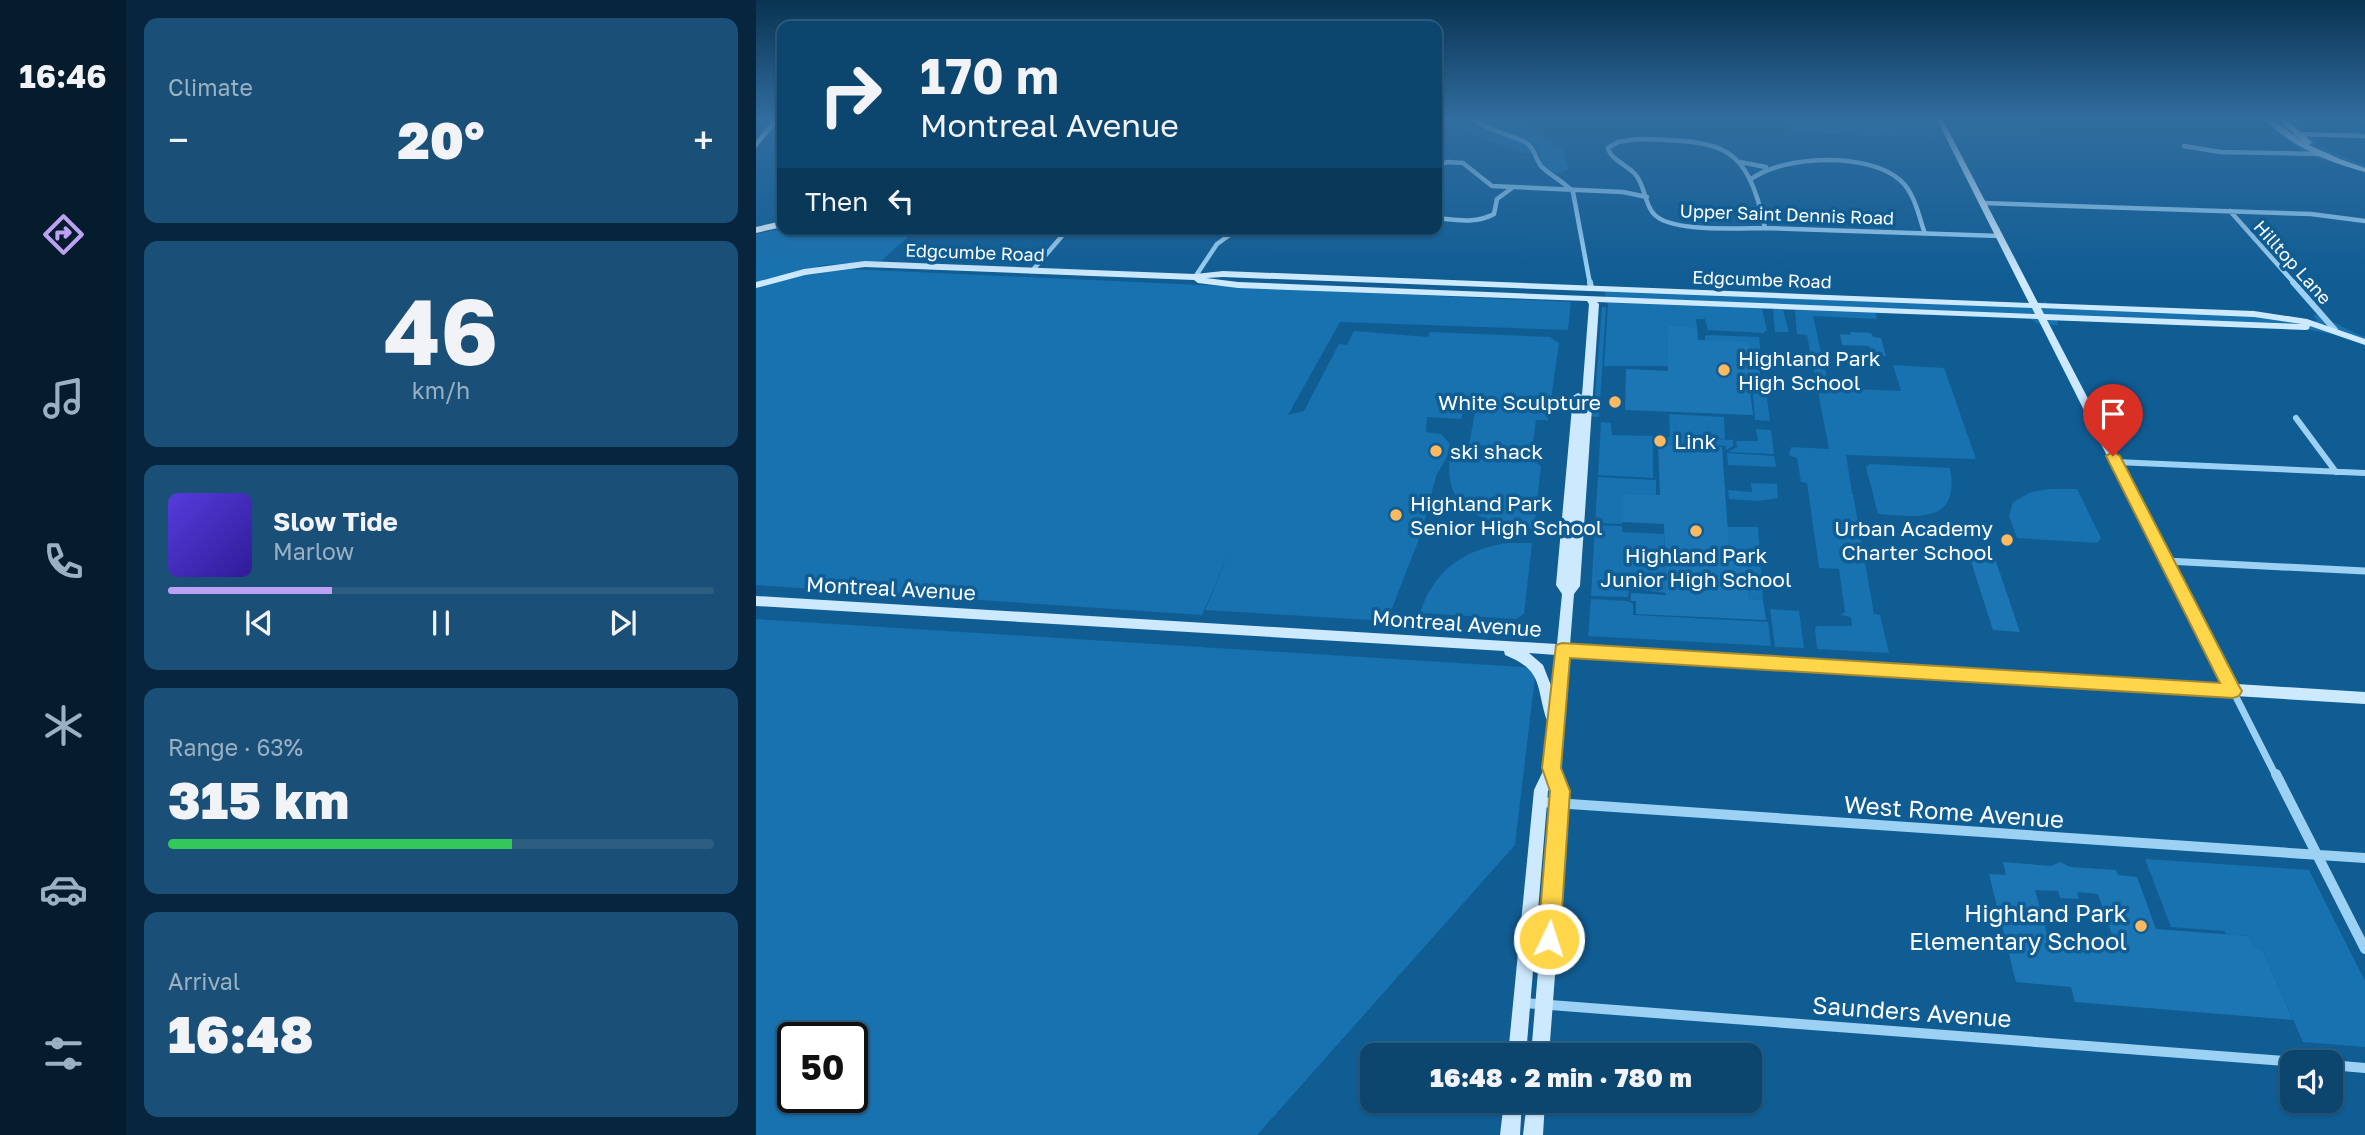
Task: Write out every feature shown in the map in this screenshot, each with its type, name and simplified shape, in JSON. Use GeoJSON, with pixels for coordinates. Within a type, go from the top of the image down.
{"type":"FeatureCollection","features":[{"type":"Feature","properties":{"kind":"main road"},"geometry":{"type":"LineString","coordinates":[[756,230],[777,225]]}},
{"type":"Feature","properties":{"kind":"street"},"geometry":{"type":"LineString","coordinates":[[1442,218],[1485,219],[1494,214],[1497,199],[1476,171]]}},
{"type":"Feature","properties":{"kind":"street"},"geometry":{"type":"LineString","coordinates":[[1518,1043],[1541,790],[1552,768],[1568,593],[1574,586],[1594,304],[1571,190],[1547,171]]}},
{"type":"Feature","properties":{"kind":"street"},"geometry":{"type":"LineString","coordinates":[[1634,171],[1641,179],[1647,197]]}},
{"type":"Feature","properties":{"kind":"street"},"geometry":{"type":"LineString","coordinates":[[1747,171],[1760,200],[1765,229]]}},
{"type":"Feature","properties":{"kind":"street"},"geometry":{"type":"LineString","coordinates":[[1751,179],[1761,171]]}},
{"type":"Feature","properties":{"kind":"street"},"geometry":{"type":"LineString","coordinates":[[1887,171],[1906,187],[1925,234]]}},
{"type":"Feature","properties":{"kind":"street"},"geometry":{"type":"LineString","coordinates":[[1967,171],[2365,949]]}},
{"type":"Feature","properties":{"kind":"street"},"geometry":{"type":"LineString","coordinates":[[1623,192],[1638,185],[1641,179]]}},
{"type":"Feature","properties":{"kind":"street"},"geometry":{"type":"LineString","coordinates":[[1487,183],[1513,188],[1623,192],[1647,197]]}},
{"type":"Feature","properties":{"kind":"street"},"geometry":{"type":"LineString","coordinates":[[1497,199],[1513,188]]}},
{"type":"Feature","properties":{"kind":"street","name":"Upper Saint Dennis Road"},"geometry":{"type":"LineString","coordinates":[[1647,197],[1656,216],[1672,224],[2000,236]]}},
{"type":"Feature","properties":{"kind":"street"},"geometry":{"type":"LineString","coordinates":[[1983,203],[2230,211],[2334,216],[2365,221]]}},
{"type":"Feature","properties":{"kind":"street","name":"Hilltop Lane"},"geometry":{"type":"LineString","coordinates":[[2230,211],[2331,329]]}},
{"type":"Feature","properties":{"kind":"street"},"geometry":{"type":"LineString","coordinates":[[1032,271],[1063,235]]}},
{"type":"Feature","properties":{"kind":"street"},"geometry":{"type":"LineString","coordinates":[[1195,277],[1217,244],[1230,235]]}},
{"type":"Feature","properties":{"kind":"street","name":"Edgcumbe Road"},"geometry":{"type":"LineString","coordinates":[[756,285],[804,272],[865,264],[1195,277],[1199,281],[1238,285],[2035,305],[2287,317],[2365,342]]}},
{"type":"Feature","properties":{"kind":"street","name":"Edgcumbe Road"},"geometry":{"type":"LineString","coordinates":[[1591,294],[2331,329]]}},
{"type":"Feature","properties":{"kind":"street"},"geometry":{"type":"LineString","coordinates":[[2296,418],[2336,472]]}},
{"type":"Feature","properties":{"kind":"street"},"geometry":{"type":"LineString","coordinates":[[2116,462],[2365,473]]}},
{"type":"Feature","properties":{"kind":"street"},"geometry":{"type":"LineString","coordinates":[[2166,561],[2365,571]]}},
{"type":"Feature","properties":{"kind":"street","name":"Montreal Avenue"},"geometry":{"type":"LineString","coordinates":[[756,601],[2365,698]]}},
{"type":"Feature","properties":{"kind":"street"},"geometry":{"type":"LineString","coordinates":[[1454,643],[1504,650],[1535,663],[1544,675],[1548,702],[1556,724]]}},
{"type":"Feature","properties":{"kind":"street"},"geometry":{"type":"LineString","coordinates":[[1541,1043],[1560,803],[1560,791],[1552,768]]}},
{"type":"Feature","properties":{"kind":"street","name":"West Rome Avenue"},"geometry":{"type":"LineString","coordinates":[[1540,802],[2365,859]]}},
{"type":"Feature","properties":{"kind":"street","name":"Saunders Avenue"},"geometry":{"type":"LineString","coordinates":[[1522,1003],[2280,1061]]}},
{"type":"Feature","properties":{"kind":"street"},"geometry":{"type":"LineString","coordinates":[[2343,1066],[2365,1068]]}},
{"type":"Feature","properties":{"kind":"street"},"geometry":{"type":"LineString","coordinates":[[1510,1135],[1512,1113]]}},
{"type":"Feature","properties":{"kind":"street"},"geometry":{"type":"LineString","coordinates":[[1533,1135],[1535,1113]]}},
{"type":"Feature","properties":{"kind":"shaded area"},"geometry":{"type":"Polygon","coordinates":[[[777,230],[777,235],[910,235],[881,261],[823,265],[756,282],[756,234],[777,230]]]}},
{"type":"Feature","properties":{"kind":"shaded area"},"geometry":{"type":"Polygon","coordinates":[[[850,269],[1571,302],[1568,330],[1340,322],[1288,415],[1304,411],[1339,344],[1347,345],[1354,331],[1428,337],[1430,332],[1550,337],[1559,343],[1548,420],[1536,420],[1532,448],[1469,445],[1475,412],[1464,407],[1461,419],[1427,417],[1426,432],[1441,434],[1450,444],[1447,457],[1436,476],[1421,534],[1387,621],[1205,610],[1232,545],[1202,615],[756,585],[756,288],[784,278],[850,269]]]}},
{"type":"Feature","properties":{"kind":"shaded area"},"geometry":{"type":"Polygon","coordinates":[[[1603,287],[2046,302],[2252,312],[2317,321],[2313,314],[2365,337],[2365,345],[2306,329],[2057,320],[2058,325],[2041,325],[2030,319],[1876,313],[1877,319],[1813,316],[1829,388],[1901,391],[1893,365],[1944,368],[1976,459],[1846,455],[1850,493],[1853,494],[1874,614],[1880,615],[1889,653],[1817,649],[1817,626],[1852,626],[1851,617],[1841,615],[1845,612],[1839,569],[1819,568],[1807,483],[1801,482],[1797,458],[1789,455],[1791,447],[1829,449],[1807,335],[1797,334],[1795,310],[1783,310],[1789,332],[1775,332],[1773,309],[1762,309],[1767,330],[1763,333],[1708,330],[1705,319],[1696,319],[1697,328],[1667,324],[1668,361],[1681,366],[1604,366],[1608,304],[1603,287]]]}},
{"type":"Feature","properties":{"kind":"shaded area"},"geometry":{"type":"Polygon","coordinates":[[[1602,307],[1606,307],[1599,417],[1589,416],[1594,409],[1602,307]]]}},
{"type":"Feature","properties":{"kind":"shaded area"},"geometry":{"type":"Polygon","coordinates":[[[1705,336],[1759,337],[1762,364],[1753,364],[1752,357],[1705,341],[1705,336]]]}},
{"type":"Feature","properties":{"kind":"shaded area"},"geometry":{"type":"Polygon","coordinates":[[[1752,384],[1765,384],[1770,421],[1755,420],[1752,384]]]}},
{"type":"Feature","properties":{"kind":"shaded area"},"geometry":{"type":"Polygon","coordinates":[[[1669,414],[1724,417],[1725,439],[1674,437],[1733,440],[1733,446],[1726,450],[1726,446],[1663,444],[1663,437],[1670,437],[1669,414]]]}},
{"type":"Feature","properties":{"kind":"shaded area"},"geometry":{"type":"Polygon","coordinates":[[[1601,422],[1611,423],[1612,435],[1653,436],[1653,478],[1598,475],[1601,422]]]}},
{"type":"Feature","properties":{"kind":"shaded area"},"geometry":{"type":"Polygon","coordinates":[[[1756,429],[1771,430],[1774,454],[1728,452],[1737,447],[1736,441],[1758,441],[1756,429]]]}},
{"type":"Feature","properties":{"kind":"shaded area"},"geometry":{"type":"Polygon","coordinates":[[[1727,453],[1774,456],[1776,467],[1728,465],[1727,453]]]}},
{"type":"Feature","properties":{"kind":"shaded area"},"geometry":{"type":"Polygon","coordinates":[[[1450,458],[1535,462],[1541,466],[1534,529],[1486,519],[1462,504],[1454,492],[1450,477],[1450,458]]]}},
{"type":"Feature","properties":{"kind":"shaded area"},"geometry":{"type":"Polygon","coordinates":[[[1870,464],[1950,468],[1949,499],[1942,508],[1921,516],[1878,514],[1866,467],[1870,464]]]}},
{"type":"Feature","properties":{"kind":"shaded area"},"geometry":{"type":"Polygon","coordinates":[[[1598,477],[1656,480],[1656,495],[1622,494],[1622,524],[1595,523],[1598,477]]]}},
{"type":"Feature","properties":{"kind":"shaded area"},"geometry":{"type":"Polygon","coordinates":[[[1751,483],[1777,484],[1778,498],[1759,501],[1729,499],[1728,490],[1752,492],[1751,483]]]}},
{"type":"Feature","properties":{"kind":"shaded area"},"geometry":{"type":"Polygon","coordinates":[[[2077,489],[2101,538],[2097,543],[2017,538],[2009,516],[2013,502],[2031,492],[2077,489]]]}},
{"type":"Feature","properties":{"kind":"shaded area"},"geometry":{"type":"Polygon","coordinates":[[[1595,525],[1622,526],[1622,532],[1664,534],[1666,593],[1629,588],[1628,597],[1591,596],[1595,525]]]}},
{"type":"Feature","properties":{"kind":"shaded area"},"geometry":{"type":"Polygon","coordinates":[[[1727,527],[1758,527],[1763,600],[1749,599],[1745,549],[1729,548],[1727,527]]]}},
{"type":"Feature","properties":{"kind":"shaded area"},"geometry":{"type":"Polygon","coordinates":[[[1508,543],[1532,543],[1524,614],[1516,619],[1420,613],[1433,585],[1453,564],[1478,550],[1508,543]]]}},
{"type":"Feature","properties":{"kind":"shaded area"},"geometry":{"type":"Polygon","coordinates":[[[1591,599],[1628,601],[1633,604],[1633,615],[1768,622],[1771,646],[1588,636],[1591,599]]]}},
{"type":"Feature","properties":{"kind":"shaded area"},"geometry":{"type":"Polygon","coordinates":[[[1770,609],[1799,611],[1804,648],[1775,647],[1770,609]]]}},
{"type":"Feature","properties":{"kind":"shaded area"},"geometry":{"type":"Polygon","coordinates":[[[756,619],[1536,668],[1515,845],[1257,1135],[756,1135],[756,619]]]}},
{"type":"Feature","properties":{"kind":"shaded area"},"geometry":{"type":"Polygon","coordinates":[[[2145,859],[2309,870],[2365,981],[2365,1047],[2303,1042],[2262,949],[2254,948],[2249,936],[2226,934],[2224,931],[2171,927],[2145,859]]]}},
{"type":"Feature","properties":{"kind":"building","name":"Highland Park High School"},"geometry":{"type":"Polygon","coordinates":[[[1667,324],[1697,328],[1698,340],[1749,342],[1750,356],[1753,364],[1759,364],[1761,381],[1749,381],[1753,415],[1625,410],[1626,369],[1668,371],[1667,324]]]}},
{"type":"Feature","properties":{"kind":"building"},"geometry":{"type":"Polygon","coordinates":[[[1850,332],[1871,333],[1873,337],[1881,338],[1886,356],[1872,355],[1869,346],[1842,345],[1840,334],[1851,335],[1850,332]]]}},
{"type":"Feature","properties":{"kind":"building","name":"Highland Park Junior High School"},"geometry":{"type":"Polygon","coordinates":[[[1658,444],[1722,447],[1729,548],[1745,548],[1749,599],[1763,600],[1766,620],[1636,614],[1636,601],[1631,601],[1631,593],[1666,595],[1664,524],[1622,522],[1622,494],[1660,495],[1658,444]]]}},
{"type":"Feature","properties":{"kind":"building","name":"Urban Academy Charter School"},"geometry":{"type":"Polygon","coordinates":[[[1968,552],[1993,553],[2020,632],[1993,630],[1968,552]]]}},
{"type":"Feature","properties":{"kind":"building"},"geometry":{"type":"Polygon","coordinates":[[[2003,862],[2051,866],[2060,862],[2070,867],[2116,870],[2118,875],[2137,877],[2156,929],[2249,936],[2254,948],[2262,949],[2293,1020],[2075,1002],[2071,987],[2016,982],[1989,874],[2006,875],[2003,862]],[[2035,890],[2050,945],[2076,947],[2072,934],[2090,936],[2093,945],[2116,946],[2098,894],[2077,892],[2079,899],[2060,898],[2058,891],[2035,890]]]}},
{"type":"Feature","properties":{"kind":"place","name":"Highland Park High School"},"geometry":{"type":"Point","coordinates":[1724,370]}},
{"type":"Feature","properties":{"kind":"place","name":"White Sculpture"},"geometry":{"type":"Point","coordinates":[1615,402]}},
{"type":"Feature","properties":{"kind":"place","name":"Link"},"geometry":{"type":"Point","coordinates":[1660,441]}},
{"type":"Feature","properties":{"kind":"place","name":"ski shack"},"geometry":{"type":"Point","coordinates":[1436,451]}},
{"type":"Feature","properties":{"kind":"place","name":"Highland Park Senior High School"},"geometry":{"type":"Point","coordinates":[1396,515]}},
{"type":"Feature","properties":{"kind":"place","name":"Highland Park Junior High School"},"geometry":{"type":"Point","coordinates":[1696,531]}},
{"type":"Feature","properties":{"kind":"place","name":"Urban Academy Charter School"},"geometry":{"type":"Point","coordinates":[2007,540]}},
{"type":"Feature","properties":{"kind":"place","name":"Highland Park Elementary School"},"geometry":{"type":"Point","coordinates":[2141,926]}},
{"type":"Feature","properties":{"kind":"route"},"geometry":{"type":"LineString","coordinates":[[1549,939],[1560,791],[1552,768],[1562,650],[2233,691],[2113,456]]}}]}
